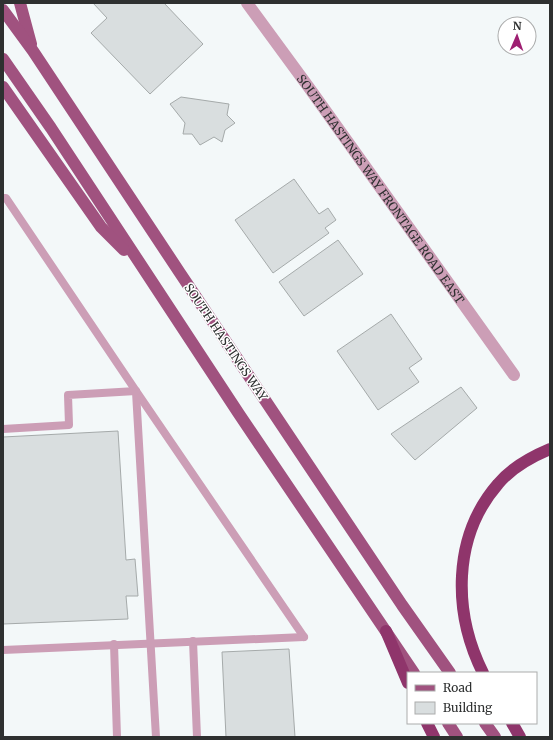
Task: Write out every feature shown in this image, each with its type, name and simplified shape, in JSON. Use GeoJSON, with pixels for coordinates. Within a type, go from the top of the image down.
{"type":"FeatureCollection","features":[{"type":"Feature","properties":{"kind":"highway"},"geometry":{"type":"LineString","coordinates":[[483,672],[469,639],[462,597],[462,576],[468,539],[478,513],[498,484],[520,465],[534,456],[550,449]]}},
{"type":"Feature","properties":{"kind":"highway"},"geometry":{"type":"LineString","coordinates":[[386,631],[407,682]]}},
{"type":"Feature","properties":{"kind":"highway"},"geometry":{"type":"LineString","coordinates":[[428,724],[434,737]]}},
{"type":"Feature","properties":{"kind":"highway"},"geometry":{"type":"LineString","coordinates":[[513,724],[520,737]]}},
{"type":"Feature","properties":{"kind":"main road"},"geometry":{"type":"LineString","coordinates":[[20,3],[34,51]]}},
{"type":"Feature","properties":{"kind":"main road","name":"SOUTH HASTINGS WAY"},"geometry":{"type":"LineString","coordinates":[[3,10],[34,51],[176,267],[402,605],[449,672]]}},
{"type":"Feature","properties":{"kind":"main road"},"geometry":{"type":"LineString","coordinates":[[3,59],[51,128],[239,414],[413,672]]}},
{"type":"Feature","properties":{"kind":"main road"},"geometry":{"type":"LineString","coordinates":[[3,88],[101,227],[143,268]]}},
{"type":"Feature","properties":{"kind":"main road"},"geometry":{"type":"LineString","coordinates":[[449,724],[457,737]]}},
{"type":"Feature","properties":{"kind":"main road"},"geometry":{"type":"LineString","coordinates":[[486,724],[495,737]]}},
{"type":"Feature","properties":{"kind":"street","name":"SOUTH HASTINGS WAY FRONTAGE ROAD EAST"},"geometry":{"type":"LineString","coordinates":[[247,3],[514,375]]}},
{"type":"Feature","properties":{"kind":"lane"},"geometry":{"type":"LineString","coordinates":[[3,198],[6,198],[304,637],[114,644],[3,650]]}},
{"type":"Feature","properties":{"kind":"lane"},"geometry":{"type":"LineString","coordinates":[[3,430],[69,425],[68,395],[136,391]]}},
{"type":"Feature","properties":{"kind":"lane"},"geometry":{"type":"LineString","coordinates":[[136,391],[156,737]]}},
{"type":"Feature","properties":{"kind":"lane"},"geometry":{"type":"LineString","coordinates":[[193,641],[197,737]]}},
{"type":"Feature","properties":{"kind":"lane"},"geometry":{"type":"LineString","coordinates":[[114,644],[117,737]]}},
{"type":"Feature","properties":{"kind":"building"},"geometry":{"type":"Polygon","coordinates":[[[93,3],[164,3],[203,44],[150,94],[91,33],[107,18],[93,3]]]}},
{"type":"Feature","properties":{"kind":"building"},"geometry":{"type":"Polygon","coordinates":[[[181,97],[229,104],[227,115],[235,123],[225,130],[222,142],[214,137],[200,145],[192,134],[183,134],[185,123],[170,104],[181,97]]]}},
{"type":"Feature","properties":{"kind":"building"},"geometry":{"type":"Polygon","coordinates":[[[294,179],[319,214],[328,208],[336,220],[325,228],[329,233],[273,273],[235,220],[294,179]]]}},
{"type":"Feature","properties":{"kind":"building"},"geometry":{"type":"Polygon","coordinates":[[[338,240],[363,274],[304,316],[279,282],[338,240]]]}},
{"type":"Feature","properties":{"kind":"building"},"geometry":{"type":"Polygon","coordinates":[[[391,314],[422,359],[409,368],[419,382],[378,410],[337,351],[391,314]]]}},
{"type":"Feature","properties":{"kind":"building"},"geometry":{"type":"Polygon","coordinates":[[[461,387],[477,408],[415,460],[391,434],[461,387]]]}},
{"type":"Feature","properties":{"kind":"building"},"geometry":{"type":"Polygon","coordinates":[[[118,431],[126,560],[135,559],[138,596],[126,596],[128,619],[3,624],[3,437],[118,431]]]}},
{"type":"Feature","properties":{"kind":"building"},"geometry":{"type":"Polygon","coordinates":[[[289,649],[295,737],[226,737],[222,652],[289,649]]]}}]}
